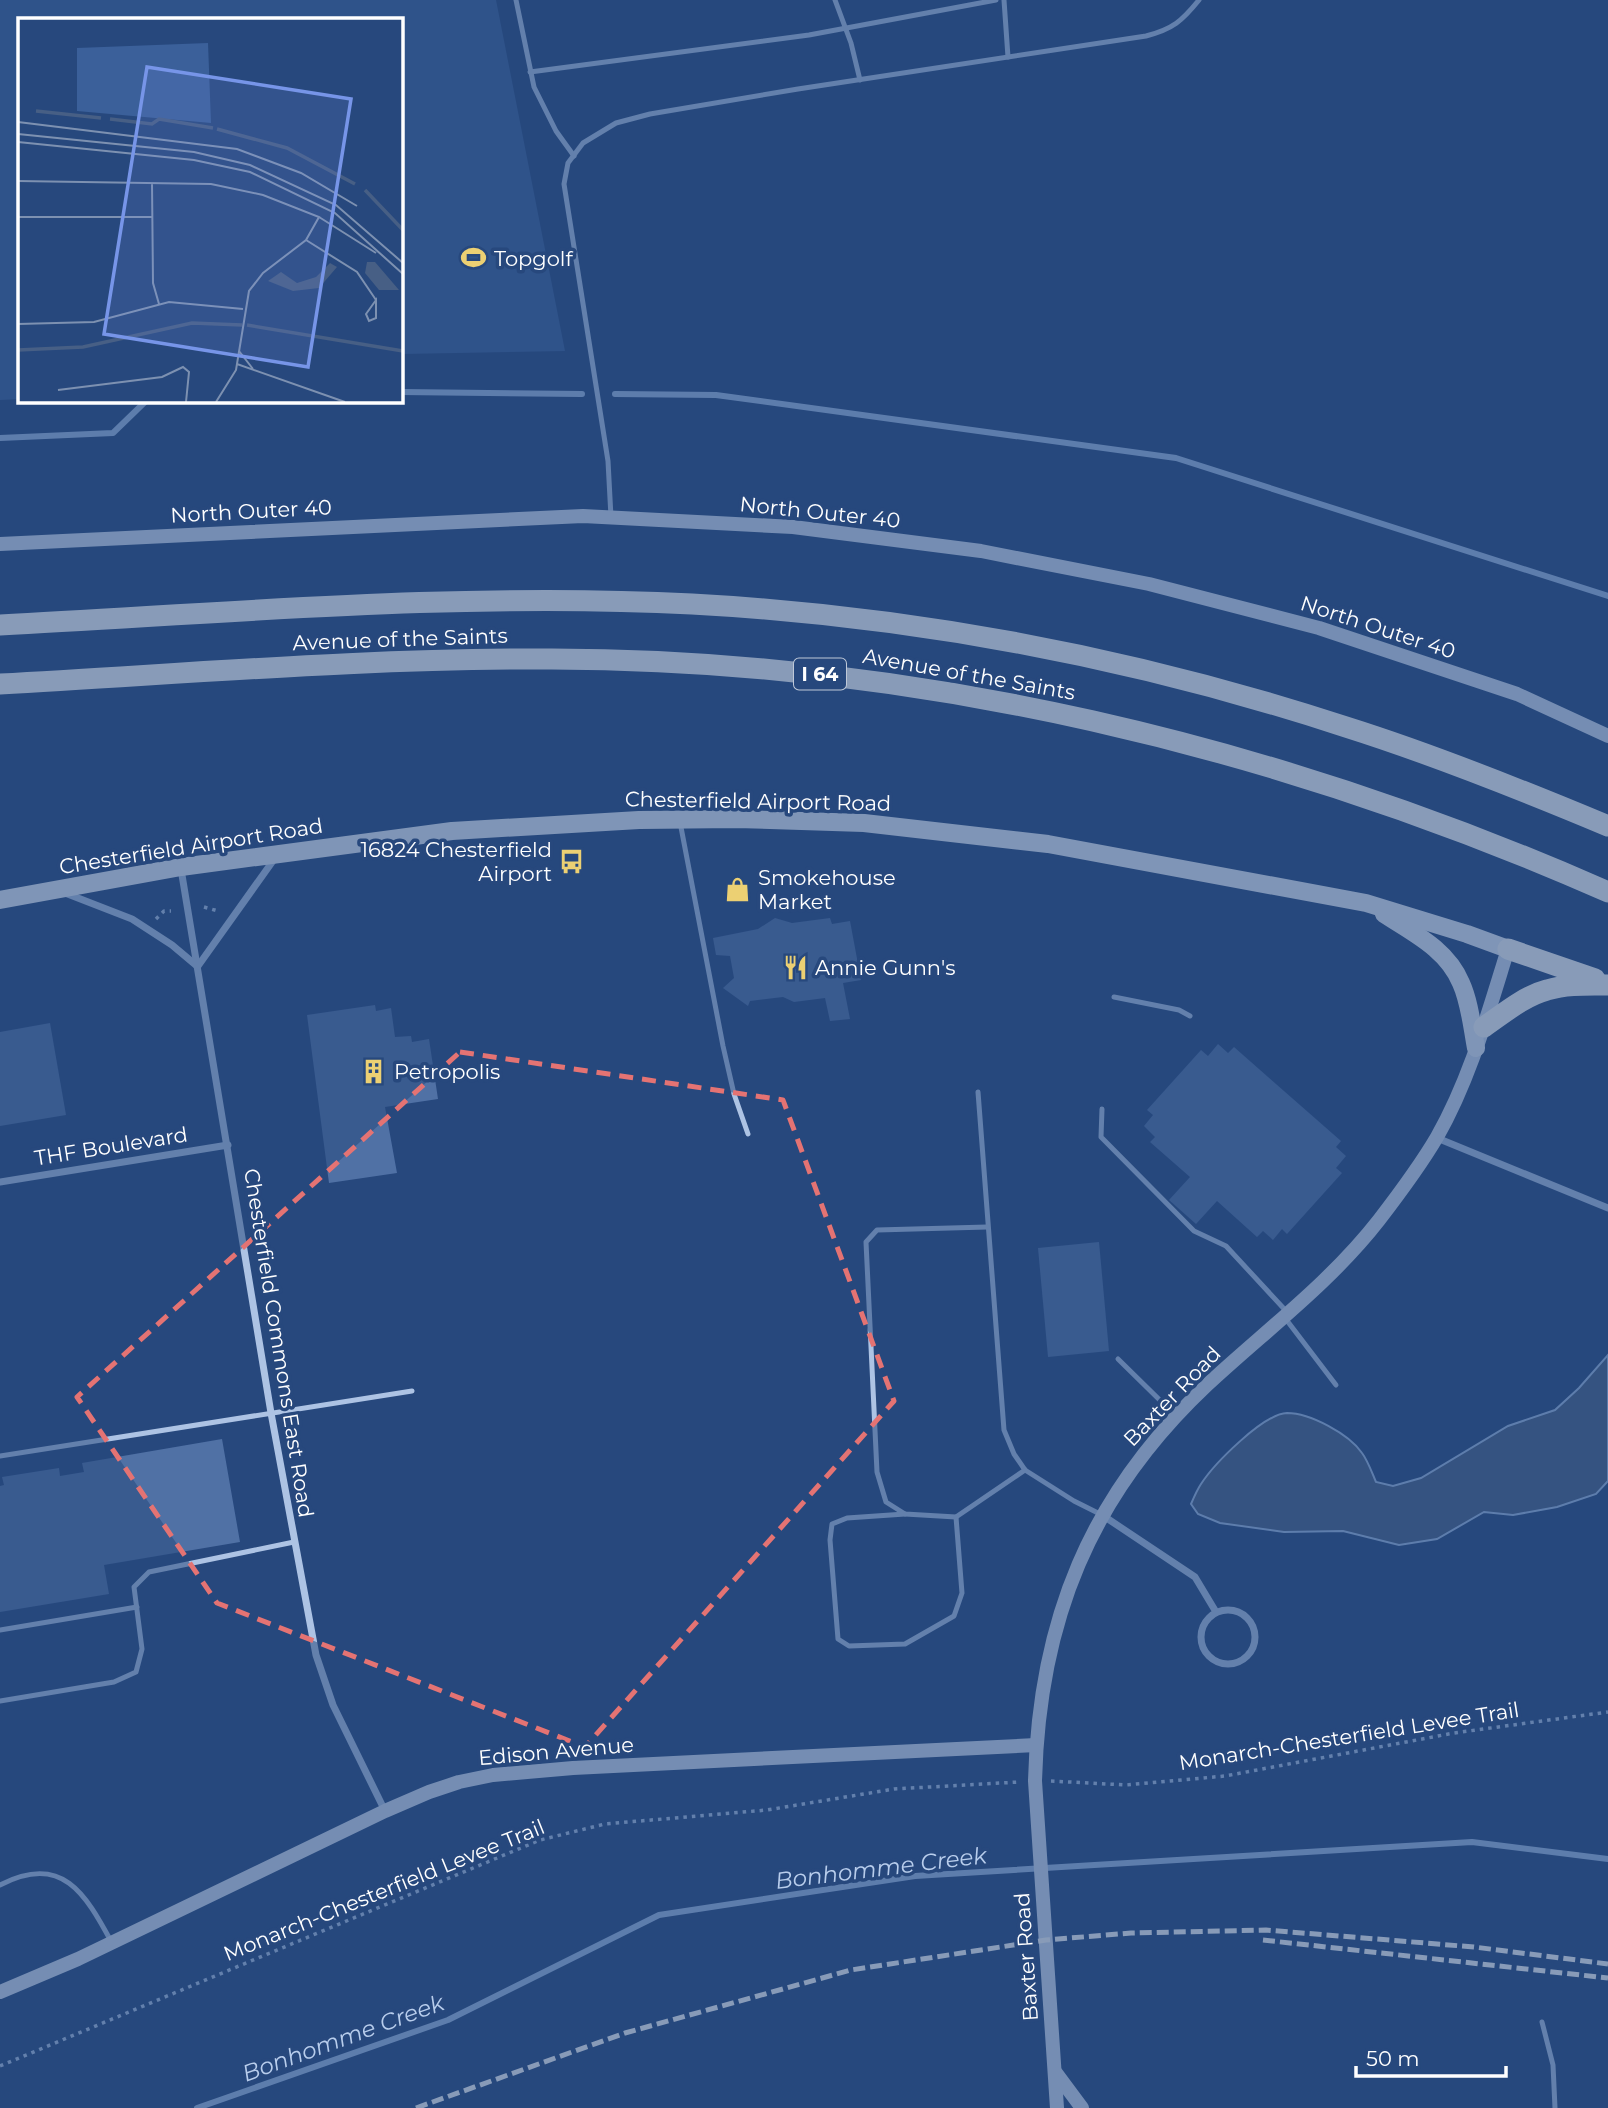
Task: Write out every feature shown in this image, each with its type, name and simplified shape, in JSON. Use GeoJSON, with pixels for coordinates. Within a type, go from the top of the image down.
{"type":"FeatureCollection","features":[{"type":"Feature","properties":{"kind":"highway","name":"Avenue of the Saints"},"geometry":{"type":"LineString","coordinates":[[0,625],[400,604],[545,601],[694,604],[915,627],[1131,667],[1275,705],[1345,726],[1484,775],[1608,826]]}},
{"type":"Feature","properties":{"kind":"highway","name":"Avenue of the Saints"},"geometry":{"type":"LineString","coordinates":[[0,684],[380,663],[553,659],[713,665],[847,677],[920,687],[1067,715],[1139,731],[1279,769],[1350,790],[1478,837],[1608,892]]}},
{"type":"Feature","properties":{"kind":"highway"},"geometry":{"type":"LineString","coordinates":[[1507,949],[1608,984]]}},
{"type":"Feature","properties":{"kind":"highway"},"geometry":{"type":"LineString","coordinates":[[1484,1027],[1544,990],[1569,985],[1608,984]]}},
{"type":"Feature","properties":{"kind":"main road","name":"Chesterfield Airport Road"},"geometry":{"type":"LineString","coordinates":[[0,900],[181,867],[452,831],[543,824],[680,819],[864,823],[1018,839],[1366,903],[1507,949]]}},
{"type":"Feature","properties":{"kind":"main road"},"geometry":{"type":"LineString","coordinates":[[1366,903],[1426,941],[1442,954],[1454,969],[1463,986],[1476,1048]]}},
{"type":"Feature","properties":{"kind":"street","name":"North Outer 40"},"geometry":{"type":"LineString","coordinates":[[0,544],[583,516],[793,527],[981,551],[1149,584],[1319,628],[1517,694],[1608,736]]}},
{"type":"Feature","properties":{"kind":"street"},"geometry":{"type":"LineString","coordinates":[[59,890],[132,919],[198,966],[278,854]]}},
{"type":"Feature","properties":{"kind":"street","name":"Chesterfield Commons East Road"},"geometry":{"type":"LineString","coordinates":[[181,867],[271,1413],[316,1656],[333,1705],[385,1811]]}},
{"type":"Feature","properties":{"kind":"street","name":"Baxter Road"},"geometry":{"type":"LineString","coordinates":[[1057,2108],[1037,1815],[1036,1745],[1042,1685],[1051,1641],[1068,1591],[1102,1515],[1147,1448],[1176,1416],[1247,1349],[1287,1316],[1345,1259],[1378,1221],[1437,1138],[1484,1027],[1507,949]]}},
{"type":"Feature","properties":{"kind":"street"},"geometry":{"type":"LineString","coordinates":[[1437,1138],[1608,1208]]}},
{"type":"Feature","properties":{"kind":"street","name":"THF Boulevard"},"geometry":{"type":"LineString","coordinates":[[0,1182],[228,1145]]}},
{"type":"Feature","properties":{"kind":"street"},"geometry":{"type":"LineString","coordinates":[[1102,1515],[1195,1577],[1216,1612]]}},
{"type":"Feature","properties":{"kind":"street"},"geometry":{"type":"LineString","coordinates":[[1233,1610],[1248,1618],[1253,1626],[1255,1643],[1251,1651],[1238,1662],[1229,1664],[1213,1660],[1202,1648],[1200,1640],[1203,1623],[1216,1612],[1233,1610]]}},
{"type":"Feature","properties":{"kind":"street","name":"Edison Avenue"},"geometry":{"type":"LineString","coordinates":[[0,1992],[112,1943],[385,1811],[429,1792],[493,1775],[573,1768],[1036,1745]]}},
{"type":"Feature","properties":{"kind":"street"},"geometry":{"type":"LineString","coordinates":[[1056,2073],[1082,2108]]}},
{"type":"Feature","properties":{"kind":"lane"},"geometry":{"type":"LineString","coordinates":[[516,0],[530,72],[556,131],[573,156]]}},
{"type":"Feature","properties":{"kind":"lane"},"geometry":{"type":"LineString","coordinates":[[835,0],[860,80]]}},
{"type":"Feature","properties":{"kind":"lane"},"geometry":{"type":"LineString","coordinates":[[530,72],[809,35],[996,0]]}},
{"type":"Feature","properties":{"kind":"lane"},"geometry":{"type":"LineString","coordinates":[[1004,0],[1008,57]]}},
{"type":"Feature","properties":{"kind":"lane"},"geometry":{"type":"LineString","coordinates":[[611,518],[603,423],[564,184],[568,163],[583,143],[616,123],[650,114],[1146,36],[1166,31],[1179,23],[1199,0]]}},
{"type":"Feature","properties":{"kind":"lane"},"geometry":{"type":"LineString","coordinates":[[680,819],[723,1046],[734,1094],[748,1134]]}},
{"type":"Feature","properties":{"kind":"lane"},"geometry":{"type":"LineString","coordinates":[[1114,997],[1179,1010],[1190,1016]]}},
{"type":"Feature","properties":{"kind":"lane"},"geometry":{"type":"LineString","coordinates":[[978,1092],[1004,1430],[1014,1454],[1025,1470],[1102,1515]]}},
{"type":"Feature","properties":{"kind":"lane"},"geometry":{"type":"LineString","coordinates":[[1102,1109],[1101,1137],[1194,1231],[1226,1246],[1287,1316],[1336,1385]]}},
{"type":"Feature","properties":{"kind":"lane"},"geometry":{"type":"LineString","coordinates":[[905,1514],[886,1502],[877,1472],[866,1242],[877,1230],[987,1227]]}},
{"type":"Feature","properties":{"kind":"lane"},"geometry":{"type":"LineString","coordinates":[[1118,1359],[1176,1416]]}},
{"type":"Feature","properties":{"kind":"lane"},"geometry":{"type":"LineString","coordinates":[[0,1456],[412,1391]]}},
{"type":"Feature","properties":{"kind":"lane"},"geometry":{"type":"LineString","coordinates":[[956,1517],[962,1593],[954,1616],[905,1644],[849,1646],[838,1639],[830,1540],[832,1524],[847,1518],[905,1514],[956,1517],[1025,1470]]}},
{"type":"Feature","properties":{"kind":"lane"},"geometry":{"type":"LineString","coordinates":[[0,1701],[114,1682],[136,1672],[142,1649],[134,1587],[149,1572],[294,1542]]}},
{"type":"Feature","properties":{"kind":"lane"},"geometry":{"type":"LineString","coordinates":[[0,1630],[137,1607]]}},
{"type":"Feature","properties":{"kind":"lane"},"geometry":{"type":"LineString","coordinates":[[0,1885],[18,1876],[45,1873],[70,1882],[90,1903],[112,1943]]}},
{"type":"Feature","properties":{"kind":"lane"},"geometry":{"type":"LineString","coordinates":[[1542,2022],[1553,2064],[1555,2108]]}},
{"type":"Feature","properties":{"kind":"path"},"geometry":{"type":"LineString","coordinates":[[204,907],[218,911]]}},
{"type":"Feature","properties":{"kind":"path"},"geometry":{"type":"LineString","coordinates":[[156,919],[164,911],[171,911]]}},
{"type":"Feature","properties":{"kind":"path","name":"Monarch-Chesterfield Levee Trail"},"geometry":{"type":"LineString","coordinates":[[1052,1781],[1126,1785],[1225,1776],[1454,1733],[1608,1712]]}},
{"type":"Feature","properties":{"kind":"path","name":"Monarch-Chesterfield Levee Trail"},"geometry":{"type":"LineString","coordinates":[[0,2066],[540,1840],[605,1824],[767,1810],[894,1789],[1004,1783]]}},
{"type":"Feature","properties":{"kind":"highlighted area"},"geometry":{"type":"Polygon","coordinates":[[[460,1052],[783,1100],[894,1401],[585,1747],[217,1603],[77,1397],[460,1052]]]}},
{"type":"Feature","properties":{"kind":"shaded area","name":"Topgolf"},"geometry":{"type":"Polygon","coordinates":[[[0,0],[496,0],[565,351],[402,354],[402,18],[18,18],[18,399],[0,400],[0,0]]]}},
{"type":"Feature","properties":{"kind":"shaded area"},"geometry":{"type":"Polygon","coordinates":[[[1608,1355],[1608,1481],[1596,1494],[1557,1507],[1513,1515],[1484,1512],[1437,1539],[1399,1545],[1343,1531],[1284,1532],[1220,1523],[1198,1514],[1191,1504],[1201,1484],[1228,1453],[1253,1431],[1277,1416],[1296,1414],[1339,1432],[1362,1453],[1376,1482],[1393,1486],[1421,1478],[1508,1426],[1555,1410],[1608,1355]]]}},
{"type":"Feature","properties":{"kind":"building","name":"Annie Gunn's"},"geometry":{"type":"Polygon","coordinates":[[[775,918],[792,923],[830,918],[832,924],[850,921],[861,980],[843,983],[850,1019],[830,1021],[825,998],[794,1002],[783,997],[750,1001],[748,1006],[723,988],[734,978],[730,956],[716,955],[713,938],[758,929],[775,918]]]}},
{"type":"Feature","properties":{"kind":"building","name":"Petropolis"},"geometry":{"type":"Polygon","coordinates":[[[375,1005],[376,1011],[391,1008],[395,1037],[411,1036],[412,1042],[429,1039],[438,1099],[385,1107],[397,1173],[329,1183],[307,1015],[375,1005]]]}},
{"type":"Feature","properties":{"kind":"building"},"geometry":{"type":"Polygon","coordinates":[[[50,1023],[66,1115],[0,1126],[0,1032],[50,1023]]]}},
{"type":"Feature","properties":{"kind":"building"},"geometry":{"type":"Polygon","coordinates":[[[1218,1044],[1228,1053],[1234,1047],[1341,1141],[1336,1147],[1346,1156],[1336,1168],[1342,1173],[1287,1234],[1282,1229],[1273,1240],[1263,1231],[1257,1237],[1217,1201],[1196,1224],[1169,1200],[1190,1177],[1150,1142],[1155,1137],[1144,1126],[1153,1115],[1147,1110],[1201,1050],[1208,1056],[1218,1044]]]}},
{"type":"Feature","properties":{"kind":"building"},"geometry":{"type":"Polygon","coordinates":[[[1099,1242],[1109,1351],[1048,1357],[1038,1248],[1099,1242]]]}},
{"type":"Feature","properties":{"kind":"building"},"geometry":{"type":"Polygon","coordinates":[[[222,1439],[240,1542],[104,1565],[109,1594],[0,1612],[0,1486],[4,1485],[2,1477],[59,1468],[60,1476],[84,1472],[82,1463],[222,1439]]]}},
{"type":"Feature","properties":{"kind":"waterway"},"geometry":{"type":"LineString","coordinates":[[402,392],[582,394]]}},
{"type":"Feature","properties":{"kind":"waterway"},"geometry":{"type":"LineString","coordinates":[[615,394],[716,395],[1176,458],[1608,596]]}},
{"type":"Feature","properties":{"kind":"waterway"},"geometry":{"type":"LineString","coordinates":[[0,438],[113,433],[145,402]]}},
{"type":"Feature","properties":{"kind":"waterway","name":"Bonhomme Creek"},"geometry":{"type":"LineString","coordinates":[[197,2108],[448,2020],[659,1915],[915,1876],[1472,1842],[1608,1859]]}},
{"type":"Feature","properties":{"kind":"railway"},"geometry":{"type":"LineString","coordinates":[[416,2108],[625,2033],[851,1970],[1046,1940],[1131,1933],[1266,1930],[1474,1947],[1608,1964]]}},
{"type":"Feature","properties":{"kind":"railway"},"geometry":{"type":"LineString","coordinates":[[1263,1940],[1608,1978]]}},
{"type":"Feature","properties":{"kind":"place","name":"Topgolf"},"geometry":{"type":"Point","coordinates":[474,258]}},
{"type":"Feature","properties":{"kind":"place","name":"16824 Chesterfield Airport"},"geometry":{"type":"Point","coordinates":[572,861]}},
{"type":"Feature","properties":{"kind":"place","name":"Smokehouse Market"},"geometry":{"type":"Point","coordinates":[738,889]}},
{"type":"Feature","properties":{"kind":"place","name":"Annie Gunn's"},"geometry":{"type":"Point","coordinates":[795,967]}},
{"type":"Feature","properties":{"kind":"place","name":"Petropolis"},"geometry":{"type":"Point","coordinates":[374,1071]}}]}
